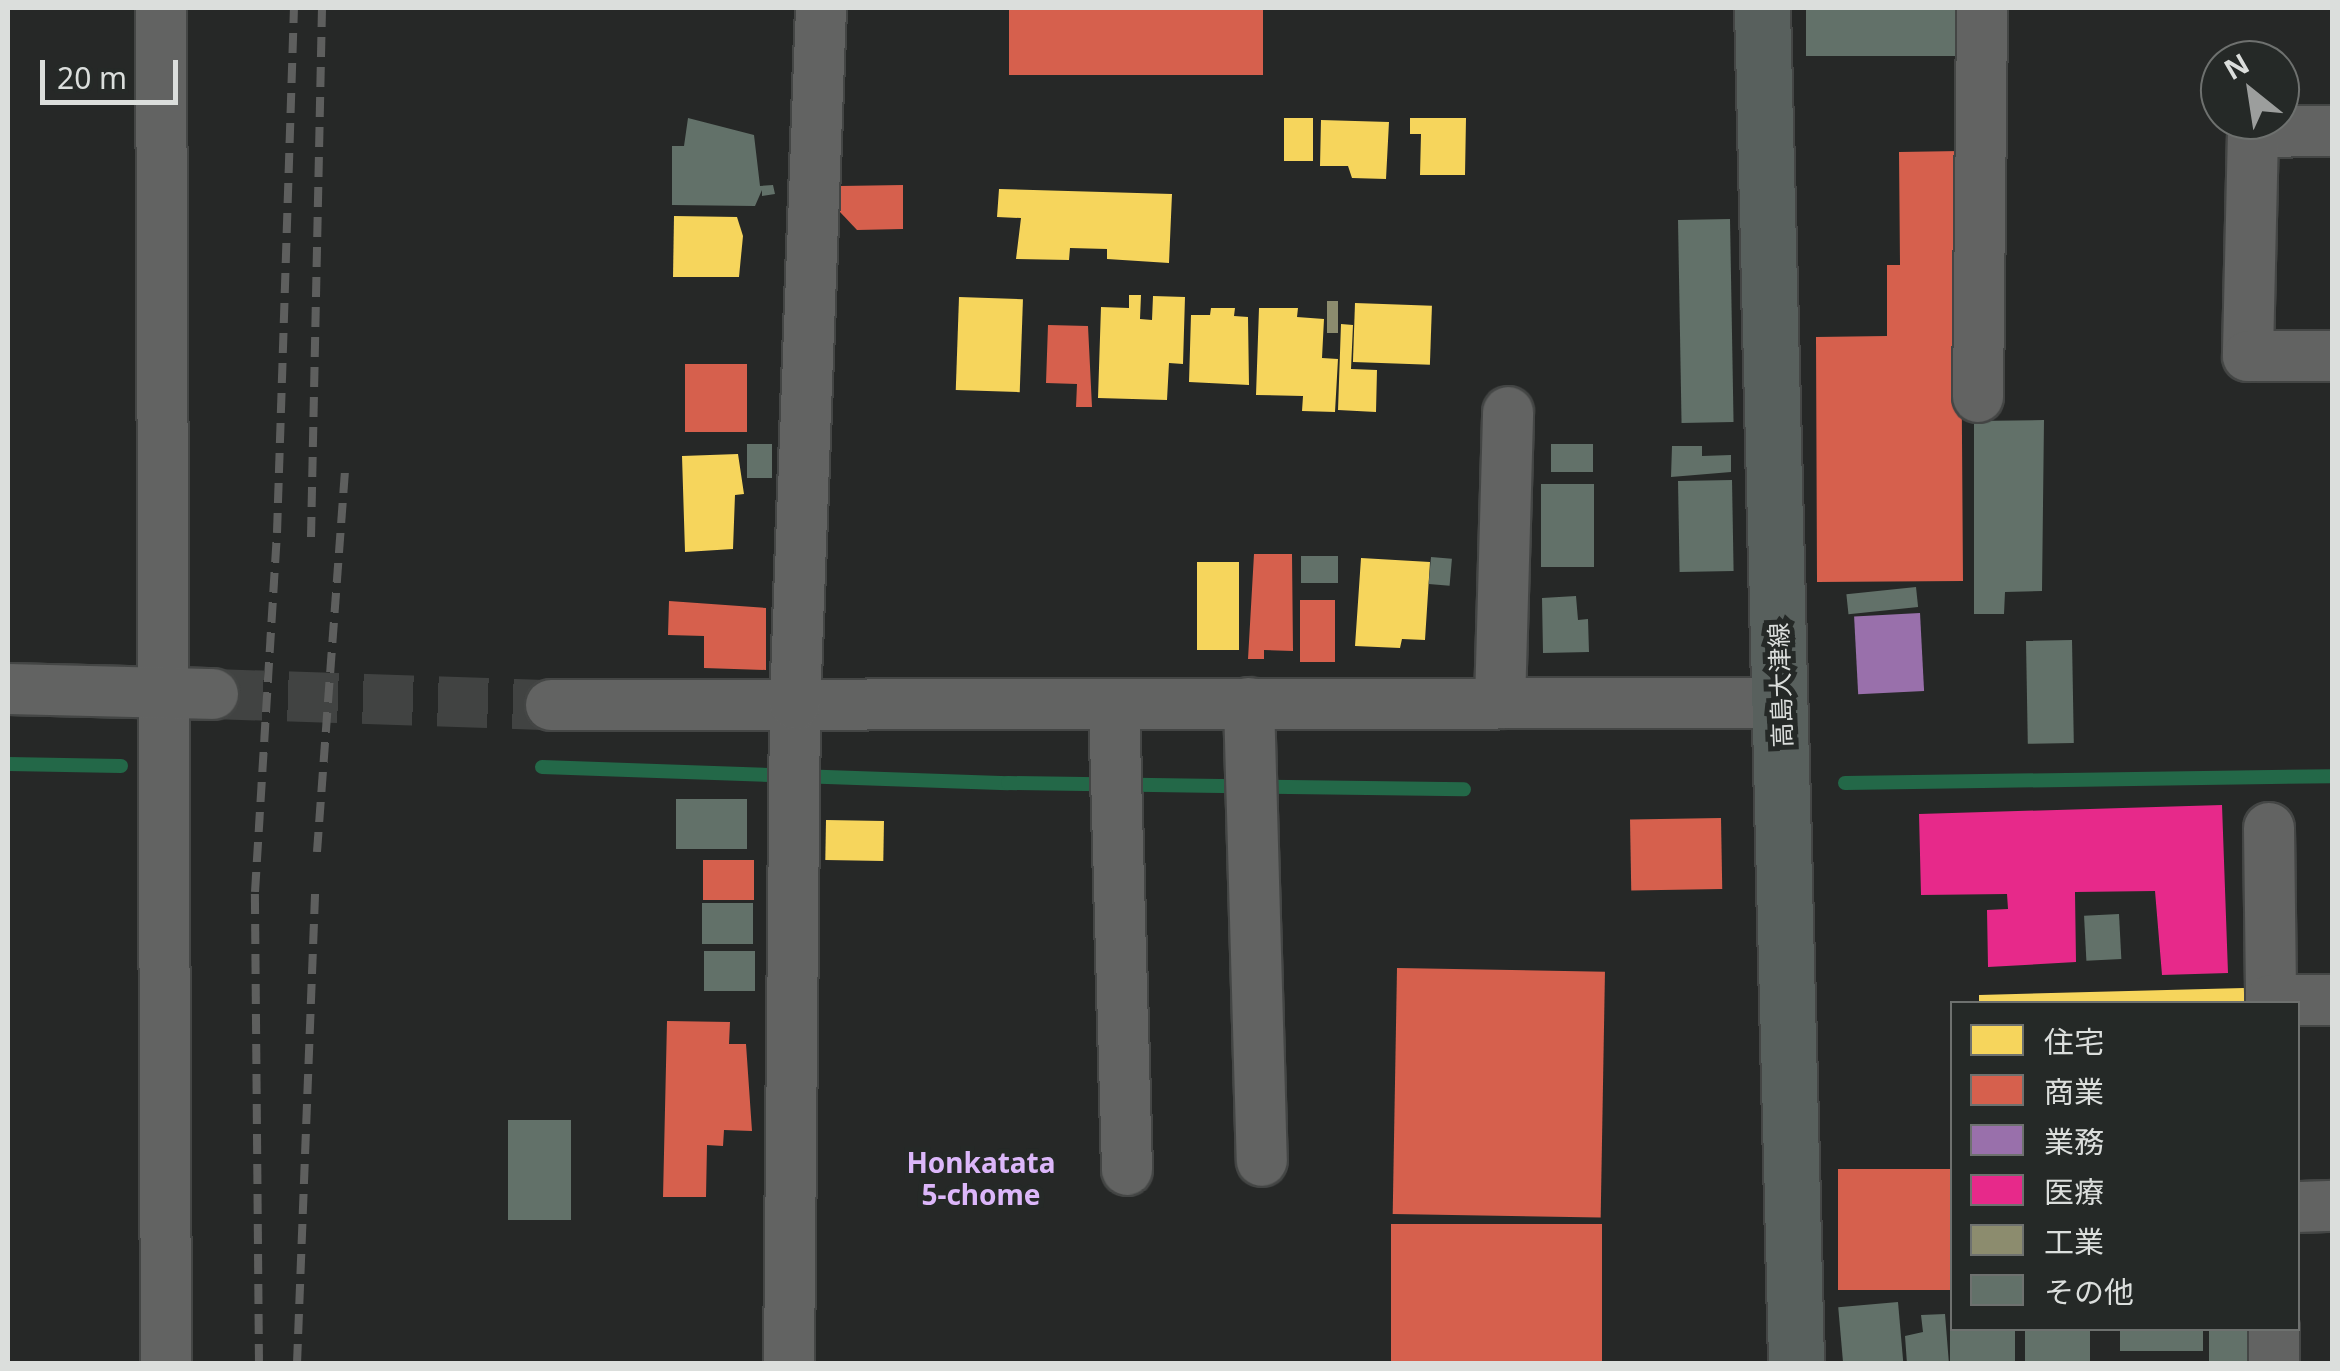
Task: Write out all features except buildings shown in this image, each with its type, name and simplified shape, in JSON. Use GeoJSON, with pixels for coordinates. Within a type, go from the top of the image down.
{"type":"FeatureCollection","features":[{"type":"Feature","properties":{"kind":"main road","name":"高島大津線"},"geometry":{"type":"LineString","coordinates":[[1762,8],[1796,1364]]}},
{"type":"Feature","properties":{"kind":"street"},"geometry":{"type":"LineString","coordinates":[[162,8],[166,1364]]}},
{"type":"Feature","properties":{"kind":"street"},"geometry":{"type":"LineString","coordinates":[[790,1364],[794,704],[821,8]]}},
{"type":"Feature","properties":{"kind":"street"},"geometry":{"type":"LineString","coordinates":[[1978,397],[1982,8]]}},
{"type":"Feature","properties":{"kind":"street"},"geometry":{"type":"LineString","coordinates":[[2332,131],[2254,132],[2248,356],[2332,356]]}},
{"type":"Feature","properties":{"kind":"street"},"geometry":{"type":"LineString","coordinates":[[1500,704],[1508,412]]}},
{"type":"Feature","properties":{"kind":"street"},"geometry":{"type":"LineString","coordinates":[[8,689],[213,694]]}},
{"type":"Feature","properties":{"kind":"street"},"geometry":{"type":"LineString","coordinates":[[1249,703],[1262,1161]]}},
{"type":"Feature","properties":{"kind":"street"},"geometry":{"type":"LineString","coordinates":[[551,705],[1780,703]]}},
{"type":"Feature","properties":{"kind":"street"},"geometry":{"type":"LineString","coordinates":[[1114,704],[1127,1170]]}},
{"type":"Feature","properties":{"kind":"street"},"geometry":{"type":"LineString","coordinates":[[2269,828],[2270,1001]]}},
{"type":"Feature","properties":{"kind":"street"},"geometry":{"type":"LineString","coordinates":[[2300,1001],[2332,1000]]}},
{"type":"Feature","properties":{"kind":"street"},"geometry":{"type":"LineString","coordinates":[[2300,1207],[2332,1206]]}},
{"type":"Feature","properties":{"kind":"street"},"geometry":{"type":"LineString","coordinates":[[2274,1331],[2274,1364]]}},
{"type":"Feature","properties":{"kind":"waterway"},"geometry":{"type":"LineString","coordinates":[[8,764],[121,766]]}},
{"type":"Feature","properties":{"kind":"waterway"},"geometry":{"type":"LineString","coordinates":[[542,767],[1008,783],[1464,789]]}},
{"type":"Feature","properties":{"kind":"waterway"},"geometry":{"type":"LineString","coordinates":[[1845,783],[2332,776]]}},
{"type":"Feature","properties":{"kind":"tunnel"},"geometry":{"type":"LineString","coordinates":[[213,694],[551,705]]}},
{"type":"Feature","properties":{"kind":"railway"},"geometry":{"type":"LineString","coordinates":[[259,1364],[255,892],[277,533],[294,8]]}},
{"type":"Feature","properties":{"kind":"railway"},"geometry":{"type":"LineString","coordinates":[[311,537],[322,8]]}},
{"type":"Feature","properties":{"kind":"railway"},"geometry":{"type":"LineString","coordinates":[[317,852],[345,469]]}},
{"type":"Feature","properties":{"kind":"railway"},"geometry":{"type":"LineString","coordinates":[[297,1364],[315,891]]}},
{"type":"Feature","properties":{"kind":"district","name":"Honkatata 5-chome"},"geometry":{"type":"Point","coordinates":[981,1178]}}]}
